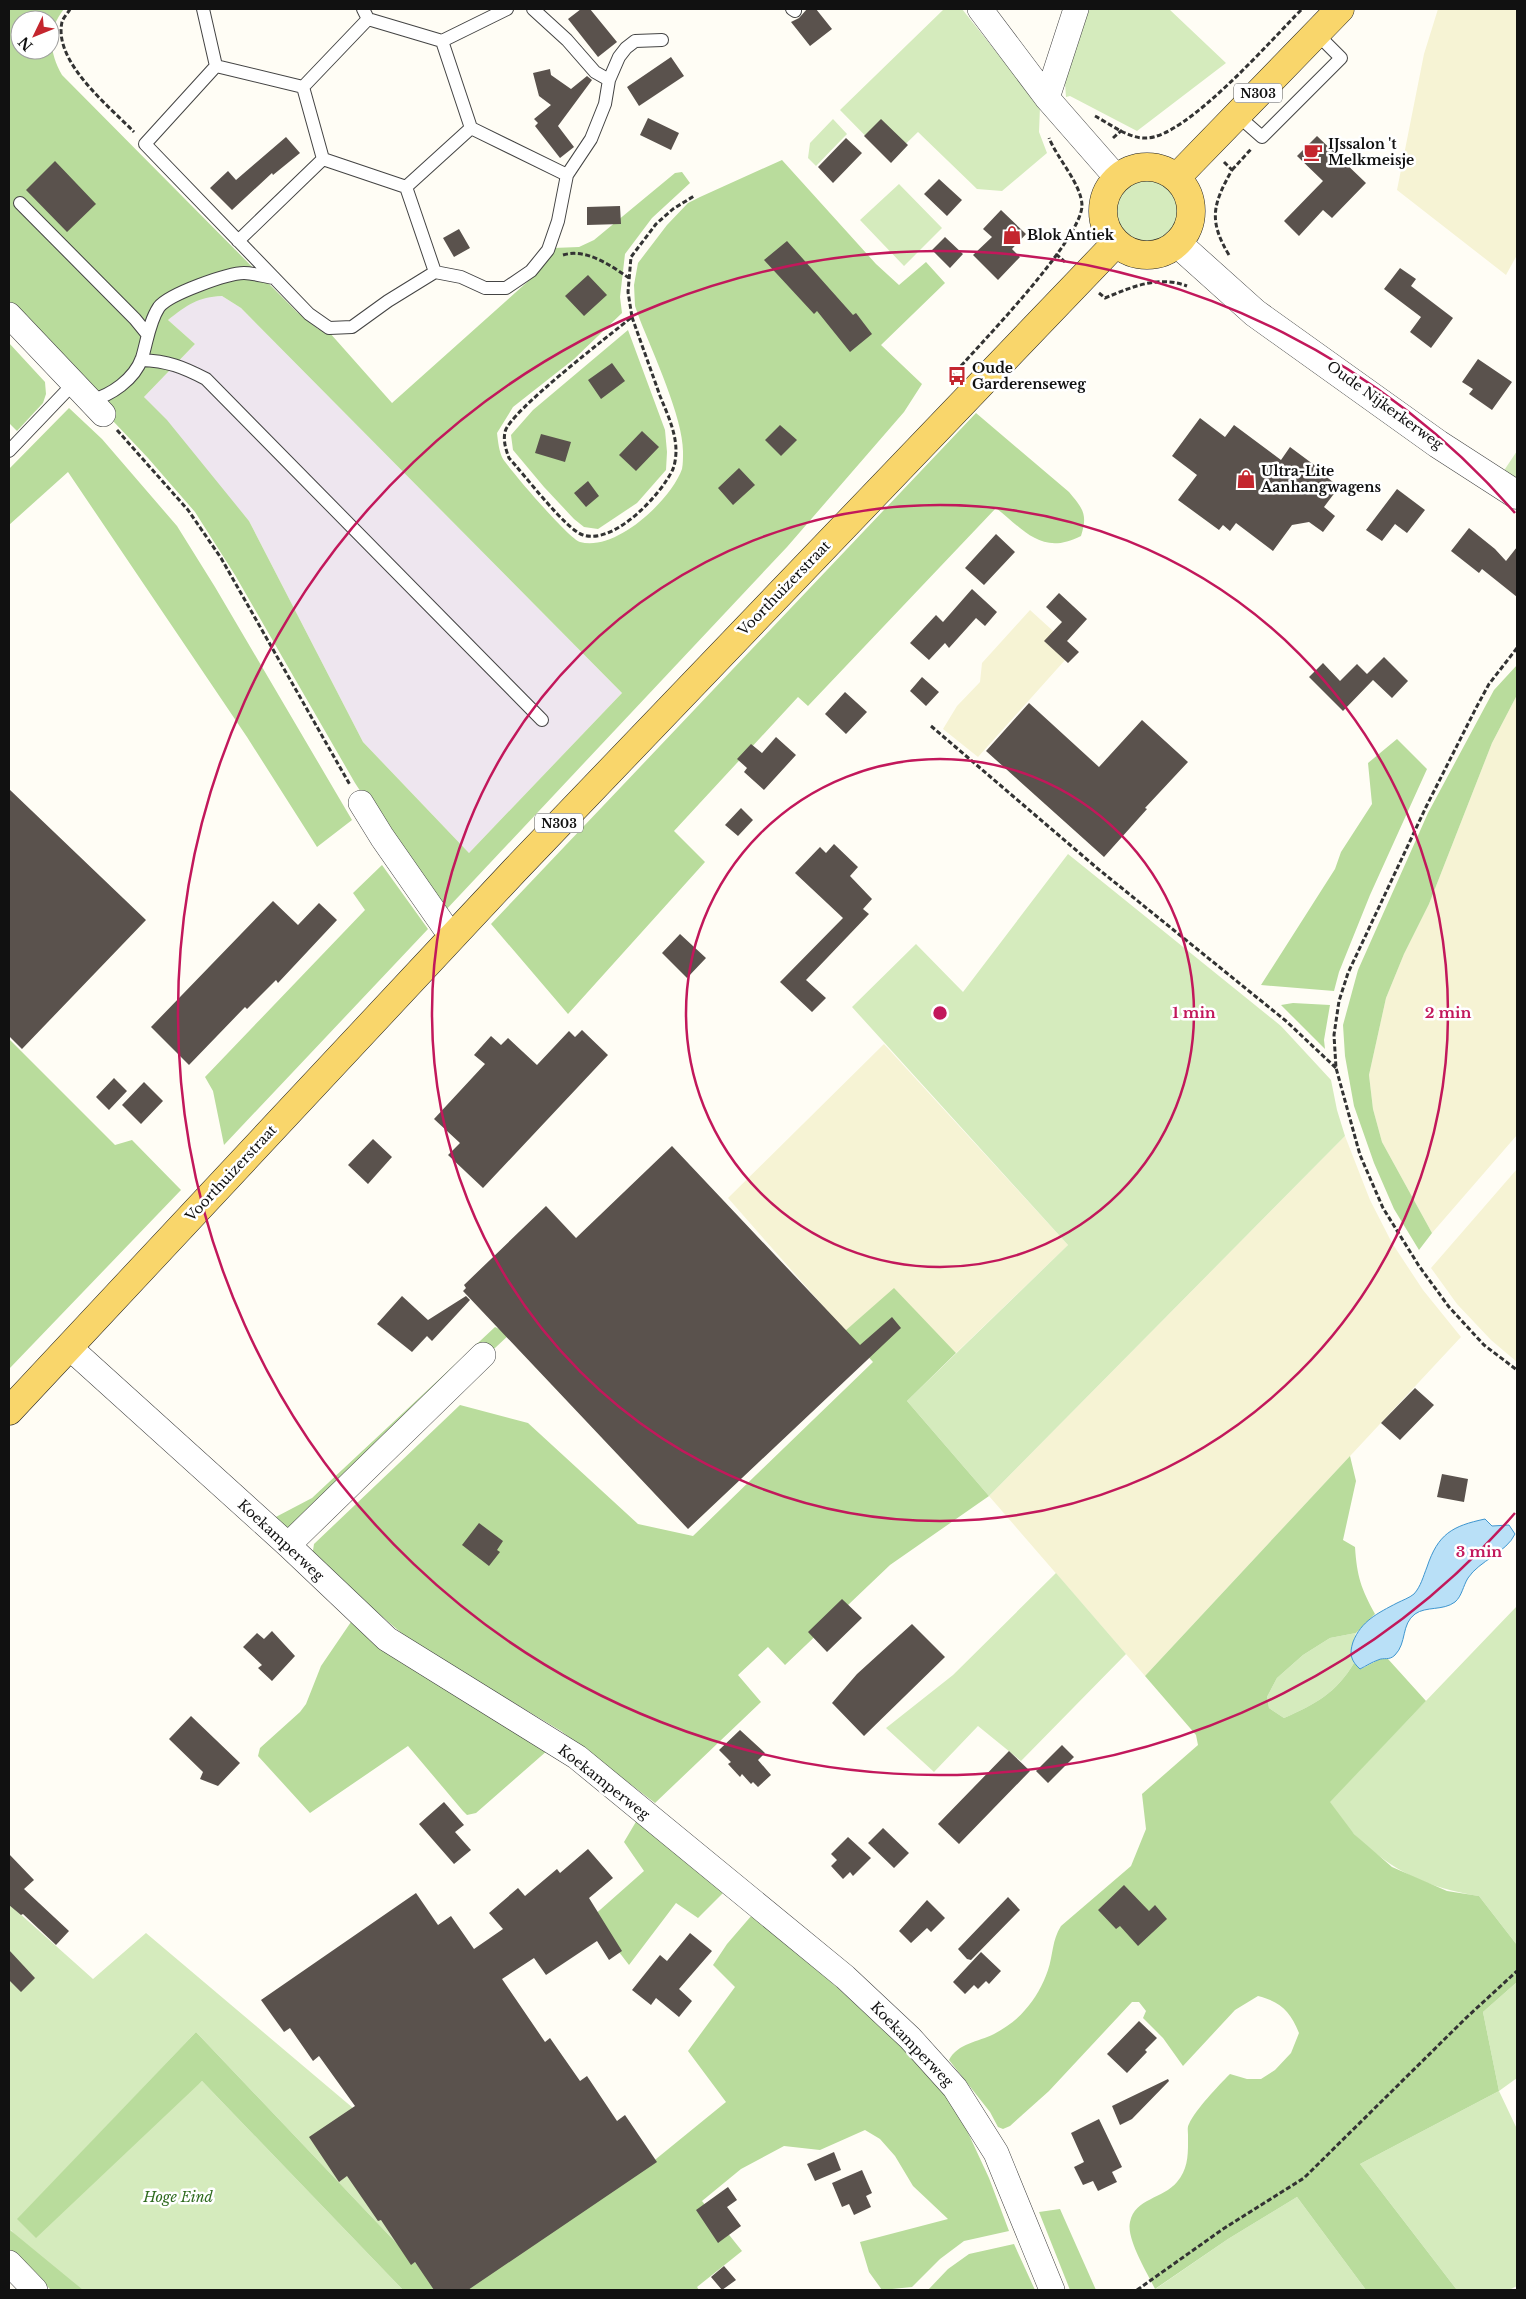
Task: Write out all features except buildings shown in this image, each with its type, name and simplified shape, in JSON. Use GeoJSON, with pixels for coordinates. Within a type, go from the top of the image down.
{"type":"FeatureCollection","features":[{"type":"Feature","properties":{"kind":"main road","name":"N303"},"geometry":{"type":"LineString","coordinates":[[1176,178],[1340,9]]}},
{"type":"Feature","properties":{"kind":"main road"},"geometry":{"type":"LineString","coordinates":[[1146,167],[1157,168],[1176,178],[1188,195],[1190,205],[1188,226],[1177,243],[1161,253],[1142,255],[1124,249],[1116,243],[1107,231],[1103,218],[1103,203],[1108,189],[1117,178],[1126,172],[1146,167]]}},
{"type":"Feature","properties":{"kind":"main road","name":"Voorthuizerstraat"},"geometry":{"type":"LineString","coordinates":[[9,1411],[454,935],[1116,243]]}},
{"type":"Feature","properties":{"kind":"street"},"geometry":{"type":"LineString","coordinates":[[980,9],[1047,98],[1117,178]]}},
{"type":"Feature","properties":{"kind":"street"},"geometry":{"type":"LineString","coordinates":[[1047,98],[1076,9]]}},
{"type":"Feature","properties":{"kind":"street","name":"Oude Nijkerkerweg"},"geometry":{"type":"LineString","coordinates":[[1177,243],[1255,313],[1438,444],[1517,495]]}},
{"type":"Feature","properties":{"kind":"street"},"geometry":{"type":"LineString","coordinates":[[9,315],[89,399]]}},
{"type":"Feature","properties":{"kind":"street"},"geometry":{"type":"LineString","coordinates":[[361,803],[382,837],[444,926],[454,935]]}},
{"type":"Feature","properties":{"kind":"street","name":"Koekamperweg"},"geometry":{"type":"LineString","coordinates":[[69,1348],[288,1545],[387,1640],[577,1757],[845,1977],[910,2038],[955,2088],[996,2153],[1052,2290]]}},
{"type":"Feature","properties":{"kind":"street"},"geometry":{"type":"LineString","coordinates":[[288,1545],[483,1355]]}},
{"type":"Feature","properties":{"kind":"street"},"geometry":{"type":"LineString","coordinates":[[9,2263],[35,2290]]}},
{"type":"Feature","properties":{"kind":"lane"},"geometry":{"type":"LineString","coordinates":[[203,9],[216,66]]}},
{"type":"Feature","properties":{"kind":"lane"},"geometry":{"type":"LineString","coordinates":[[303,87],[365,14],[442,41],[507,9]]}},
{"type":"Feature","properties":{"kind":"lane"},"geometry":{"type":"LineString","coordinates":[[533,9],[544,13],[595,72],[609,80]]}},
{"type":"Feature","properties":{"kind":"lane"},"geometry":{"type":"LineString","coordinates":[[1237,115],[1262,137],[1341,58],[1316,33]]}},
{"type":"Feature","properties":{"kind":"lane"},"geometry":{"type":"LineString","coordinates":[[216,66],[145,144],[309,314],[329,328],[352,328],[388,301],[436,272],[461,277],[485,288],[506,288],[531,271],[548,250],[558,221],[567,175],[591,139],[605,104],[609,80],[619,57],[626,48],[636,41],[662,40]]}},
{"type":"Feature","properties":{"kind":"lane"},"geometry":{"type":"LineString","coordinates":[[442,41],[471,128],[567,175]]}},
{"type":"Feature","properties":{"kind":"lane"},"geometry":{"type":"LineString","coordinates":[[216,66],[303,87]]}},
{"type":"Feature","properties":{"kind":"lane"},"geometry":{"type":"LineString","coordinates":[[303,87],[323,159]]}},
{"type":"Feature","properties":{"kind":"lane"},"geometry":{"type":"LineString","coordinates":[[406,187],[471,128]]}},
{"type":"Feature","properties":{"kind":"lane"},"geometry":{"type":"LineString","coordinates":[[238,241],[323,159]]}},
{"type":"Feature","properties":{"kind":"lane"},"geometry":{"type":"LineString","coordinates":[[323,159],[406,187]]}},
{"type":"Feature","properties":{"kind":"lane"},"geometry":{"type":"LineString","coordinates":[[406,187],[436,272]]}},
{"type":"Feature","properties":{"kind":"lane"},"geometry":{"type":"LineString","coordinates":[[20,203],[135,319],[148,335]]}},
{"type":"Feature","properties":{"kind":"lane"},"geometry":{"type":"LineString","coordinates":[[9,451],[89,399],[107,396],[129,378],[141,360],[148,335],[160,307],[176,294],[243,272],[274,278]]}},
{"type":"Feature","properties":{"kind":"lane"},"geometry":{"type":"LineString","coordinates":[[141,360],[159,361],[181,366],[206,379],[542,720]]}},
{"type":"Feature","properties":{"kind":"path"},"geometry":{"type":"LineString","coordinates":[[70,9],[62,22],[63,42],[75,71],[145,144]]}},
{"type":"Feature","properties":{"kind":"path"},"geometry":{"type":"LineString","coordinates":[[1122,130],[1136,138],[1156,138],[1184,123],[1223,88],[1302,9]]}},
{"type":"Feature","properties":{"kind":"path"},"geometry":{"type":"LineString","coordinates":[[1184,123],[1232,170]]}},
{"type":"Feature","properties":{"kind":"path"},"geometry":{"type":"LineString","coordinates":[[1230,257],[1215,225],[1215,209],[1218,194],[1232,170],[1262,137]]}},
{"type":"Feature","properties":{"kind":"path"},"geometry":{"type":"LineString","coordinates":[[1070,176],[1081,198],[1080,216],[1073,231],[1056,254],[1105,298],[1140,283],[1160,281],[1179,283],[1195,290]]}},
{"type":"Feature","properties":{"kind":"path"},"geometry":{"type":"LineString","coordinates":[[632,317],[537,395],[515,416],[505,431],[505,446],[509,458],[569,526],[582,535],[598,536],[615,529],[642,510],[661,488],[674,468],[676,449],[671,426],[632,317],[628,292],[629,278],[631,257],[656,224],[673,209],[694,196]]}},
{"type":"Feature","properties":{"kind":"path"},"geometry":{"type":"LineString","coordinates":[[531,271],[552,259],[570,253],[594,257],[629,278]]}},
{"type":"Feature","properties":{"kind":"path"},"geometry":{"type":"LineString","coordinates":[[89,399],[188,510],[221,558],[361,803]]}},
{"type":"Feature","properties":{"kind":"path"},"geometry":{"type":"LineString","coordinates":[[1517,648],[1489,684],[1426,807],[1348,973],[1339,1001],[1334,1035],[1336,1068],[1360,1154],[1383,1208],[1419,1266],[1449,1308],[1484,1344],[1517,1370]]}},
{"type":"Feature","properties":{"kind":"path"},"geometry":{"type":"LineString","coordinates":[[931,726],[1097,868],[1286,1021],[1336,1068]]}},
{"type":"Feature","properties":{"kind":"path"},"geometry":{"type":"LineString","coordinates":[[1137,2290],[1223,2229],[1304,2178],[1467,2017],[1517,1971]]}},
{"type":"Feature","properties":{"kind":"shaded area"},"geometry":{"type":"Polygon","coordinates":[[[1438,9],[1517,9],[1517,255],[1506,275],[1397,190],[1424,54],[1438,9]]]}},
{"type":"Feature","properties":{"kind":"shaded area"},"geometry":{"type":"Polygon","coordinates":[[[222,296],[241,308],[622,693],[469,853],[363,742],[249,521],[144,397],[195,344],[168,320],[183,307],[204,297],[222,296]]]}},
{"type":"Feature","properties":{"kind":"shaded area"},"geometry":{"type":"Polygon","coordinates":[[[1030,610],[1074,650],[978,757],[943,729],[957,706],[980,682],[982,663],[1030,610]]]}},
{"type":"Feature","properties":{"kind":"shaded area"},"geometry":{"type":"Polygon","coordinates":[[[1517,695],[1517,1135],[1432,1233],[1382,1142],[1373,1109],[1369,1075],[1386,998],[1404,954],[1429,904],[1492,743],[1517,695]]]}},
{"type":"Feature","properties":{"kind":"shaded area"},"geometry":{"type":"Polygon","coordinates":[[[884,1044],[1068,1245],[956,1353],[894,1289],[845,1331],[728,1198],[884,1044]]]}},
{"type":"Feature","properties":{"kind":"shaded area"},"geometry":{"type":"Polygon","coordinates":[[[1345,1136],[1370,1200],[1392,1243],[1423,1290],[1461,1337],[1145,1676],[989,1496],[1345,1136]]]}},
{"type":"Feature","properties":{"kind":"shaded area"},"geometry":{"type":"Polygon","coordinates":[[[1517,1169],[1517,1362],[1491,1340],[1457,1304],[1431,1268],[1517,1169]]]}},
{"type":"Feature","properties":{"kind":"green space"},"geometry":{"type":"Polygon","coordinates":[[[9,9],[64,9],[60,15],[60,10],[10,10],[10,60],[55,60],[62,75],[297,312],[318,329],[329,332],[392,403],[535,275],[553,248],[579,247],[594,240],[675,173],[682,172],[690,183],[652,218],[625,254],[620,297],[622,313],[574,359],[513,407],[497,433],[503,459],[508,466],[564,529],[580,542],[594,543],[610,539],[640,521],[666,495],[682,469],[683,453],[679,423],[667,386],[635,306],[634,285],[638,263],[667,225],[688,203],[782,160],[876,264],[899,285],[926,262],[945,283],[881,345],[922,384],[904,412],[787,547],[444,912],[393,841],[355,783],[235,575],[195,512],[148,458],[9,311],[9,9]],[[222,296],[206,298],[193,303],[168,320],[195,344],[144,397],[167,420],[249,521],[363,742],[469,853],[622,693],[241,308],[222,296]]]}},
{"type":"Feature","properties":{"kind":"green space"},"geometry":{"type":"Polygon","coordinates":[[[944,9],[962,9],[1040,107],[1039,132],[1047,153],[1002,191],[977,189],[918,132],[889,160],[840,110],[944,9]]]}},
{"type":"Feature","properties":{"kind":"green space"},"geometry":{"type":"Polygon","coordinates":[[[1086,9],[1169,9],[1226,63],[1137,131],[1070,96],[1066,97],[1065,83],[1086,9]]]}},
{"type":"Feature","properties":{"kind":"green space"},"geometry":{"type":"Polygon","coordinates":[[[833,119],[847,134],[816,166],[808,158],[810,143],[833,119]]]}},
{"type":"Feature","properties":{"kind":"green space"},"geometry":{"type":"Polygon","coordinates":[[[1143,180],[1157,182],[1168,188],[1175,197],[1178,207],[1177,218],[1173,228],[1164,236],[1144,242],[1134,241],[1125,236],[1117,210],[1117,202],[1120,195],[1133,184],[1143,180]]]}},
{"type":"Feature","properties":{"kind":"green space"},"geometry":{"type":"Polygon","coordinates":[[[899,184],[942,228],[904,266],[860,220],[899,184]]]}},
{"type":"Feature","properties":{"kind":"green space"},"geometry":{"type":"Polygon","coordinates":[[[628,330],[665,430],[666,470],[637,503],[598,529],[584,527],[544,487],[513,450],[511,435],[533,410],[628,330]]]}},
{"type":"Feature","properties":{"kind":"green space"},"geometry":{"type":"Polygon","coordinates":[[[9,343],[45,382],[46,394],[43,403],[17,431],[9,423],[9,343]]]}},
{"type":"Feature","properties":{"kind":"green space"},"geometry":{"type":"Polygon","coordinates":[[[69,408],[102,439],[177,526],[352,820],[317,847],[247,737],[68,472],[9,525],[9,469],[69,408]]]}},
{"type":"Feature","properties":{"kind":"green space"},"geometry":{"type":"Polygon","coordinates":[[[976,413],[1069,492],[1083,512],[1084,522],[1081,536],[1055,543],[1045,542],[1025,532],[996,508],[808,706],[798,697],[674,831],[705,862],[568,1014],[491,924],[976,413]]]}},
{"type":"Feature","properties":{"kind":"green space"},"geometry":{"type":"Polygon","coordinates":[[[1517,451],[1517,481],[1503,472],[1517,451]]]}},
{"type":"Feature","properties":{"kind":"green space"},"geometry":{"type":"Polygon","coordinates":[[[1517,665],[1517,695],[1492,743],[1429,904],[1404,954],[1386,998],[1369,1075],[1373,1109],[1382,1142],[1432,1233],[1419,1250],[1394,1209],[1374,1163],[1354,1106],[1345,1056],[1343,1025],[1358,970],[1428,813],[1494,690],[1517,665]]]}},
{"type":"Feature","properties":{"kind":"green space"},"geometry":{"type":"Polygon","coordinates":[[[1397,739],[1427,769],[1370,895],[1339,972],[1334,991],[1261,985],[1335,869],[1341,852],[1372,804],[1368,763],[1397,739]]]}},
{"type":"Feature","properties":{"kind":"green space"},"geometry":{"type":"Polygon","coordinates":[[[1068,854],[1281,1026],[1331,1080],[1345,1136],[989,1496],[907,1401],[1068,1245],[852,1007],[916,944],[963,992],[1068,854]]]}},
{"type":"Feature","properties":{"kind":"green space"},"geometry":{"type":"Polygon","coordinates":[[[382,865],[428,929],[224,1145],[213,1091],[205,1077],[365,910],[353,893],[382,865]]]}},
{"type":"Feature","properties":{"kind":"green space"},"geometry":{"type":"Polygon","coordinates":[[[1293,1003],[1330,1005],[1324,1040],[1325,1049],[1281,1005],[1293,1003]]]}},
{"type":"Feature","properties":{"kind":"green space"},"geometry":{"type":"Polygon","coordinates":[[[9,1039],[115,1145],[132,1140],[181,1190],[9,1369],[9,1039]]]}},
{"type":"Feature","properties":{"kind":"green space"},"geometry":{"type":"Polygon","coordinates":[[[894,1288],[956,1353],[907,1401],[989,1496],[890,1565],[785,1665],[768,1647],[738,1675],[761,1702],[655,1803],[561,1731],[412,1642],[312,1557],[314,1544],[460,1405],[528,1423],[638,1524],[693,1536],[873,1362],[845,1331],[894,1288]]]}},
{"type":"Feature","properties":{"kind":"green space"},"geometry":{"type":"Polygon","coordinates":[[[495,1327],[510,1334],[291,1538],[272,1519],[312,1498],[495,1327]]]}},
{"type":"Feature","properties":{"kind":"green space"},"geometry":{"type":"Polygon","coordinates":[[[1350,1456],[1356,1481],[1343,1540],[1355,1547],[1360,1582],[1375,1614],[1356,1633],[1330,1638],[1303,1655],[1277,1678],[1267,1697],[1269,1708],[1284,1718],[1306,1708],[1332,1690],[1354,1663],[1361,1669],[1380,1659],[1388,1659],[1426,1701],[1330,1802],[1354,1834],[1392,1867],[1447,1891],[1479,1896],[1517,1945],[1517,1982],[1483,2012],[1499,2091],[1360,2164],[1457,2290],[1366,2290],[1297,2197],[1228,2239],[1155,2289],[1131,2238],[1130,2222],[1133,2214],[1143,2203],[1171,2188],[1181,2177],[1187,2160],[1188,2125],[1202,2105],[1225,2079],[1230,2074],[1247,2079],[1261,2079],[1275,2070],[1291,2053],[1299,2033],[1284,2008],[1273,2001],[1258,1996],[1235,2010],[1183,2066],[1163,2038],[1143,2018],[1146,2011],[1139,2002],[1132,2002],[1049,2091],[1010,2126],[1003,2129],[998,2127],[990,2112],[949,2060],[963,2046],[994,2034],[1007,2026],[1029,2006],[1046,1976],[1056,1937],[1061,1926],[1131,1866],[1146,1829],[1142,1794],[1198,1745],[1196,1735],[1145,1676],[1350,1456]]]}},
{"type":"Feature","properties":{"kind":"green space"},"geometry":{"type":"Polygon","coordinates":[[[1056,1573],[1126,1654],[1021,1761],[978,1726],[934,1772],[886,1728],[953,1675],[1056,1573]]]}},
{"type":"Feature","properties":{"kind":"green space"},"geometry":{"type":"Polygon","coordinates":[[[1517,1606],[1517,1945],[1479,1896],[1427,1883],[1397,1868],[1369,1848],[1355,1835],[1329,1802],[1517,1606]]]}},
{"type":"Feature","properties":{"kind":"green space"},"geometry":{"type":"Polygon","coordinates":[[[353,1619],[548,1750],[476,1813],[467,1815],[408,1746],[310,1813],[258,1756],[260,1748],[300,1712],[306,1704],[321,1666],[353,1619]]]}},
{"type":"Feature","properties":{"kind":"green space"},"geometry":{"type":"Polygon","coordinates":[[[1356,1633],[1352,1651],[1354,1663],[1332,1690],[1306,1708],[1284,1718],[1269,1708],[1267,1697],[1277,1678],[1303,1655],[1330,1638],[1356,1633]]]}},
{"type":"Feature","properties":{"kind":"green space"},"geometry":{"type":"Polygon","coordinates":[[[637,1820],[724,1892],[698,1918],[676,1903],[629,1965],[592,1917],[644,1871],[624,1842],[637,1820]]]}},
{"type":"Feature","properties":{"kind":"green space","name":"Hoge Eind"},"geometry":{"type":"Polygon","coordinates":[[[9,1904],[93,1979],[146,1933],[522,2251],[562,2290],[441,2290],[196,2032],[18,2219],[24,2225],[202,2081],[403,2290],[57,2290],[11,2230],[9,2232],[9,1904]]]}},
{"type":"Feature","properties":{"kind":"green space"},"geometry":{"type":"Polygon","coordinates":[[[752,1915],[907,2049],[957,2109],[989,2178],[1009,2231],[964,2241],[940,2259],[912,2287],[882,2290],[869,2272],[860,2242],[948,2219],[913,2186],[895,2156],[880,2139],[865,2130],[820,2150],[784,2146],[741,2169],[702,2201],[742,2251],[697,2287],[699,2290],[465,2290],[656,2159],[726,2102],[688,2051],[735,1987],[713,1965],[727,1944],[752,1915]]]}},
{"type":"Feature","properties":{"kind":"green space"},"geometry":{"type":"Polygon","coordinates":[[[1517,1982],[1517,2078],[1499,2091],[1483,2012],[1517,1982]]]}},
{"type":"Feature","properties":{"kind":"green space"},"geometry":{"type":"Polygon","coordinates":[[[196,2032],[441,2290],[403,2290],[202,2081],[36,2238],[17,2219],[196,2032]]]}},
{"type":"Feature","properties":{"kind":"green space"},"geometry":{"type":"Polygon","coordinates":[[[1499,2091],[1517,2129],[1517,2286],[1509,2290],[1457,2290],[1360,2164],[1499,2091]]]}},
{"type":"Feature","properties":{"kind":"green space"},"geometry":{"type":"Polygon","coordinates":[[[1297,2197],[1366,2290],[1154,2290],[1228,2239],[1297,2197]]]}},
{"type":"Feature","properties":{"kind":"green space"},"geometry":{"type":"Polygon","coordinates":[[[1060,2209],[1096,2290],[1070,2290],[1039,2212],[1060,2209]]]}},
{"type":"Feature","properties":{"kind":"green space"},"geometry":{"type":"Polygon","coordinates":[[[10,2230],[83,2290],[51,2290],[9,2249],[10,2230]]]}},
{"type":"Feature","properties":{"kind":"green space"},"geometry":{"type":"Polygon","coordinates":[[[1014,2244],[1035,2290],[928,2290],[948,2269],[969,2254],[1014,2244]]]}},
{"type":"Feature","properties":{"kind":"water"},"geometry":{"type":"Polygon","coordinates":[[[1485,1519],[1492,1526],[1509,1525],[1515,1534],[1506,1546],[1473,1572],[1455,1602],[1445,1607],[1424,1610],[1411,1618],[1399,1650],[1395,1655],[1391,1658],[1380,1659],[1360,1669],[1353,1660],[1351,1650],[1356,1635],[1365,1623],[1377,1614],[1414,1594],[1441,1539],[1455,1529],[1485,1519]]]}},
{"type":"Feature","properties":{"kind":"place","name":"IJssalon 't Melkmeisje"},"geometry":{"type":"Point","coordinates":[1313,152]}},
{"type":"Feature","properties":{"kind":"place","name":"Blok Antiek"},"geometry":{"type":"Point","coordinates":[1012,235]}},
{"type":"Feature","properties":{"kind":"place","name":"Oude Garderenseweg"},"geometry":{"type":"Point","coordinates":[957,376]}},
{"type":"Feature","properties":{"kind":"place","name":"Ultra-Lite Aanhangwagens"},"geometry":{"type":"Point","coordinates":[1246,479]}}]}
